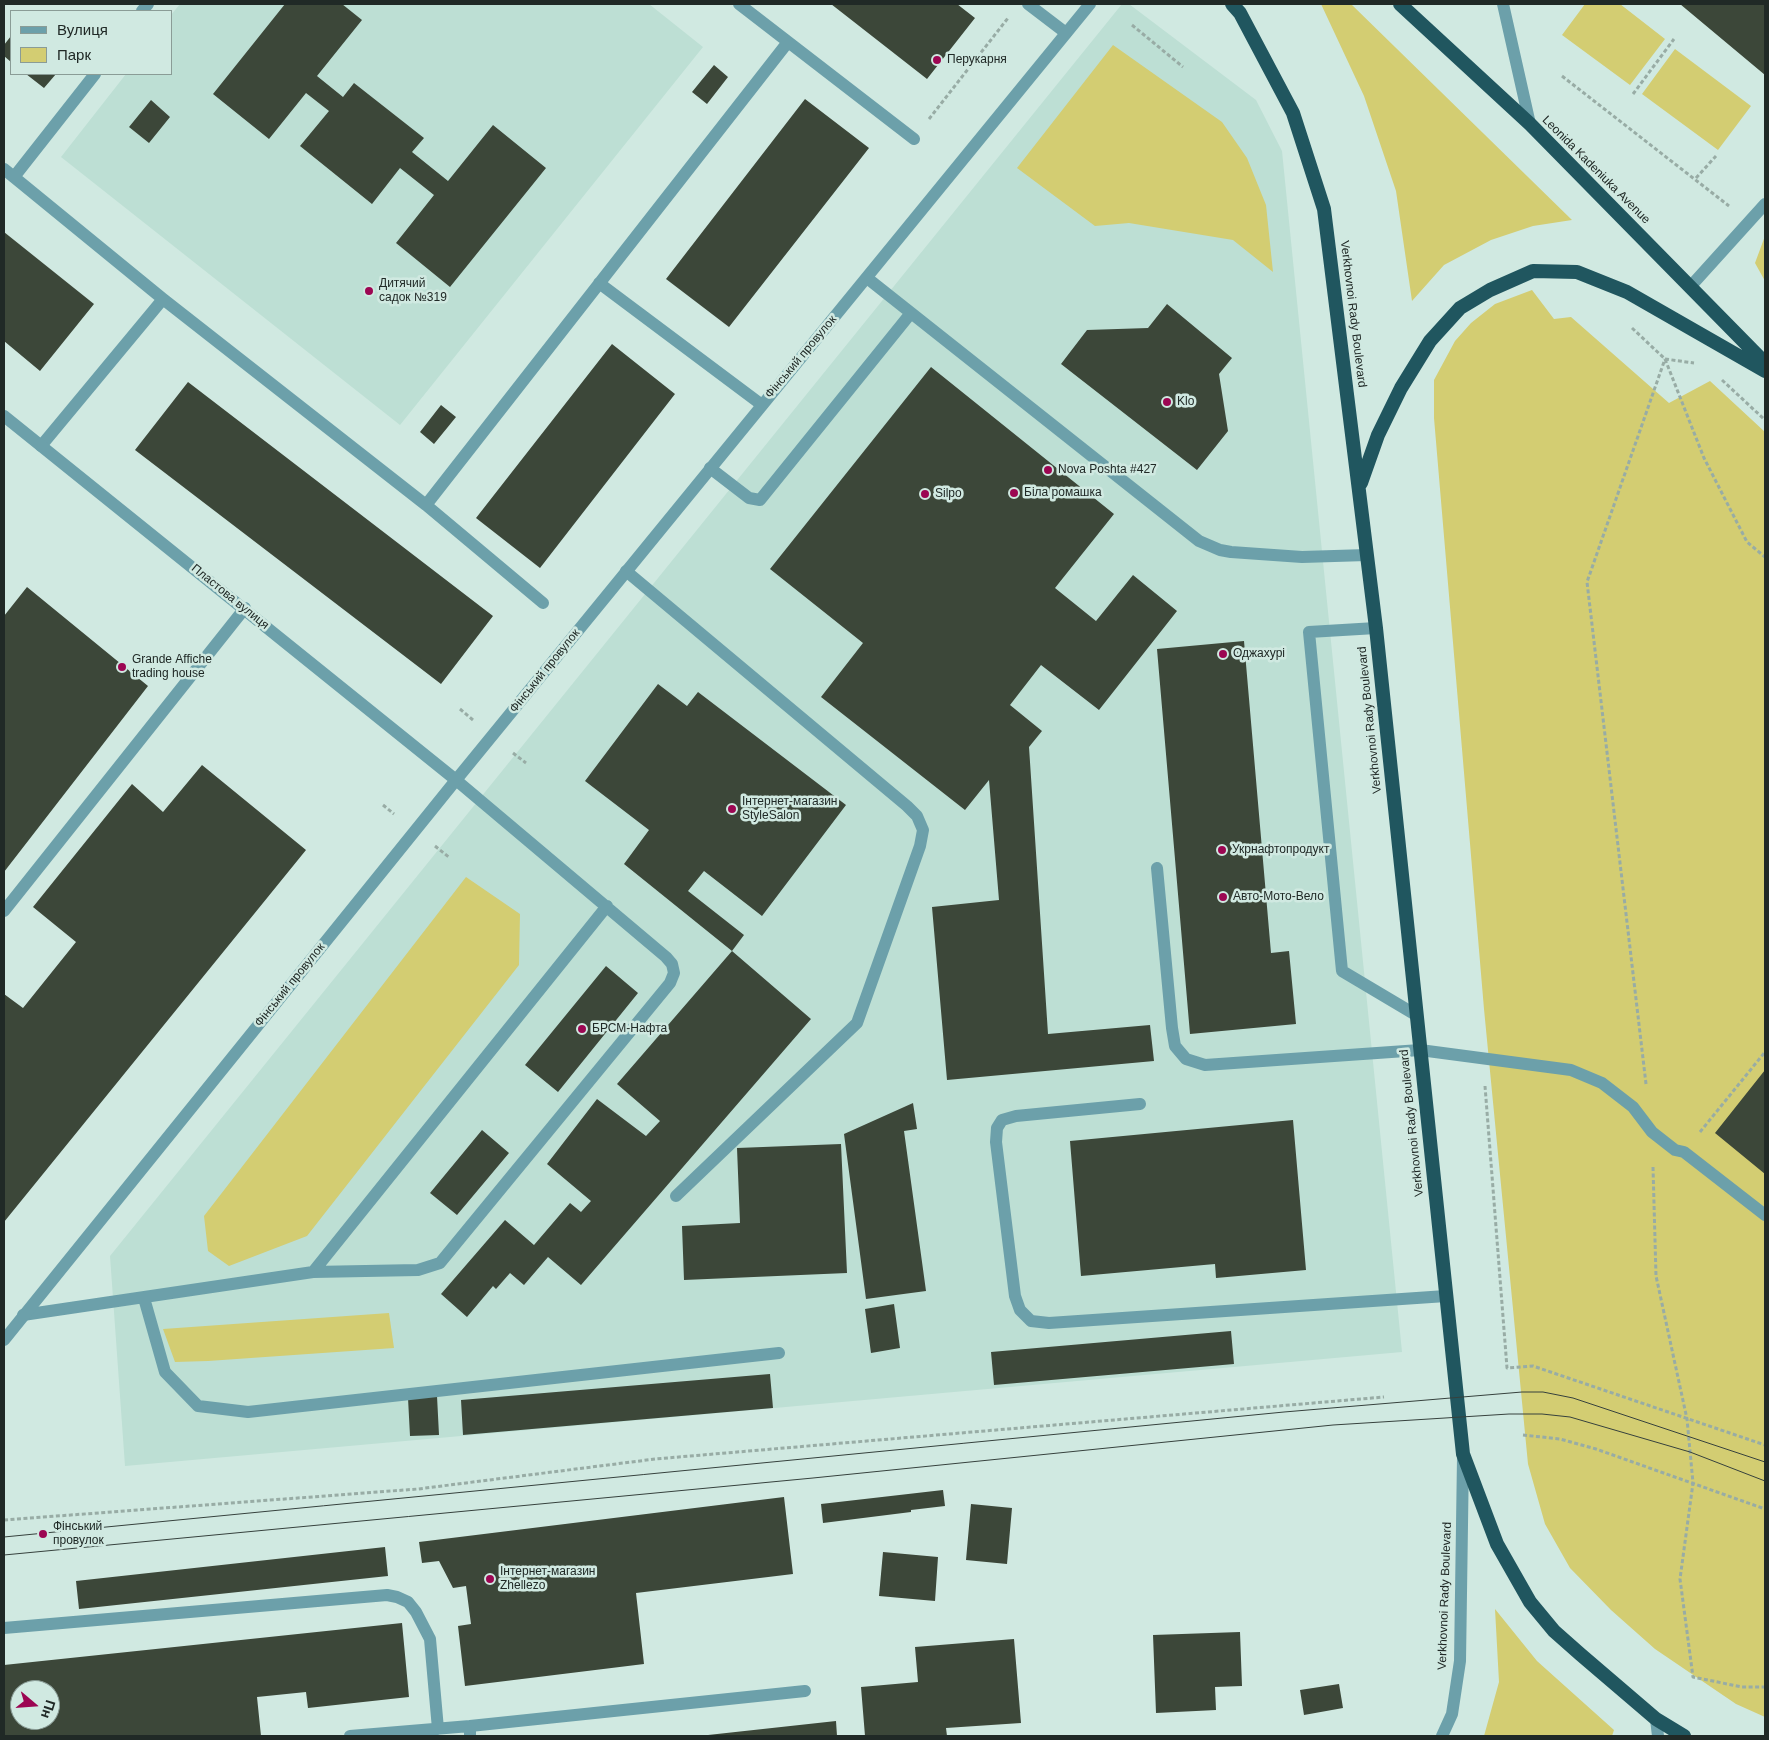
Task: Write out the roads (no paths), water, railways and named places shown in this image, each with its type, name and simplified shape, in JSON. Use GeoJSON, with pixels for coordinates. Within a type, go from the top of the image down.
{"type":"FeatureCollection","features":[{"type":"Feature","properties":{"kind":"highway","name":"Verkhovnoi Rady Boulevard"},"geometry":{"type":"LineString","coordinates":[[1232,4],[1240,13],[1293,113],[1324,209],[1376,628],[1463,1454],[1497,1544],[1530,1602],[1554,1631],[1656,1719],[1684,1736]]}},
{"type":"Feature","properties":{"kind":"highway","name":"Leonida Kadeniuka Avenue"},"geometry":{"type":"LineString","coordinates":[[1400,4],[1530,124],[1765,363]]}},
{"type":"Feature","properties":{"kind":"highway"},"geometry":{"type":"LineString","coordinates":[[1360,487],[1378,435],[1401,388],[1430,341],[1460,308],[1490,290],[1533,271],[1577,272],[1627,292],[1765,371]]}},
{"type":"Feature","properties":{"kind":"street"},"geometry":{"type":"LineString","coordinates":[[738,4],[914,139]]}},
{"type":"Feature","properties":{"kind":"street"},"geometry":{"type":"LineString","coordinates":[[1028,4],[1066,33]]}},
{"type":"Feature","properties":{"kind":"street","name":"Фінський провулок"},"geometry":{"type":"LineString","coordinates":[[4,1340],[456,780],[1090,4]]}},
{"type":"Feature","properties":{"kind":"street"},"geometry":{"type":"LineString","coordinates":[[1503,4],[1530,124]]}},
{"type":"Feature","properties":{"kind":"street"},"geometry":{"type":"LineString","coordinates":[[426,505],[788,42]]}},
{"type":"Feature","properties":{"kind":"street"},"geometry":{"type":"LineString","coordinates":[[14,177],[94,75]]}},
{"type":"Feature","properties":{"kind":"street"},"geometry":{"type":"LineString","coordinates":[[4,169],[163,299],[426,505],[543,603]]}},
{"type":"Feature","properties":{"kind":"street"},"geometry":{"type":"LineString","coordinates":[[1690,288],[1765,204]]}},
{"type":"Feature","properties":{"kind":"street"},"geometry":{"type":"LineString","coordinates":[[867,278],[1208,546],[1231,552],[1302,557],[1367,555]]}},
{"type":"Feature","properties":{"kind":"street"},"geometry":{"type":"LineString","coordinates":[[599,283],[762,405]]}},
{"type":"Feature","properties":{"kind":"street"},"geometry":{"type":"LineString","coordinates":[[41,446],[163,299]]}},
{"type":"Feature","properties":{"kind":"street"},"geometry":{"type":"LineString","coordinates":[[710,468],[749,498],[760,500],[911,313]]}},
{"type":"Feature","properties":{"kind":"street","name":"Пластова вулиця"},"geometry":{"type":"LineString","coordinates":[[4,416],[456,780],[607,906],[672,964],[674,973],[670,983],[440,1263],[418,1270],[313,1272]]}},
{"type":"Feature","properties":{"kind":"street"},"geometry":{"type":"LineString","coordinates":[[626,571],[908,806],[917,816],[923,830],[920,846],[857,1023],[676,1196]]}},
{"type":"Feature","properties":{"kind":"street"},"geometry":{"type":"LineString","coordinates":[[4,911],[244,608]]}},
{"type":"Feature","properties":{"kind":"street"},"geometry":{"type":"LineString","coordinates":[[1376,628],[1309,632],[1342,971],[1416,1015]]}},
{"type":"Feature","properties":{"kind":"street"},"geometry":{"type":"LineString","coordinates":[[1157,868],[1172,1028],[1175,1046],[1186,1059],[1205,1065],[1420,1050],[1571,1070],[1602,1083],[1633,1107],[1652,1132],[1674,1150],[1684,1152],[1765,1215]]}},
{"type":"Feature","properties":{"kind":"street"},"geometry":{"type":"LineString","coordinates":[[24,1315],[313,1272],[607,906]]}},
{"type":"Feature","properties":{"kind":"street"},"geometry":{"type":"LineString","coordinates":[[1140,1104],[1016,1116],[1002,1120],[997,1128],[996,1142],[1015,1296],[1020,1310],[1030,1321],[1049,1323],[1446,1296]]}},
{"type":"Feature","properties":{"kind":"street"},"geometry":{"type":"LineString","coordinates":[[144,1298],[165,1372],[198,1406],[248,1412],[779,1353]]}},
{"type":"Feature","properties":{"kind":"street","name":"Verkhovnoi Rady Boulevard"},"geometry":{"type":"LineString","coordinates":[[1442,1736],[1452,1714],[1460,1661],[1463,1454]]}},
{"type":"Feature","properties":{"kind":"street"},"geometry":{"type":"LineString","coordinates":[[4,1628],[387,1595],[398,1597],[408,1602],[416,1612],[430,1639],[438,1729]]}},
{"type":"Feature","properties":{"kind":"street"},"geometry":{"type":"LineString","coordinates":[[350,1736],[438,1729],[470,1731],[805,1691]]}},
{"type":"Feature","properties":{"kind":"street"},"geometry":{"type":"LineString","coordinates":[[1656,1719],[1658,1736]]}},
{"type":"Feature","properties":{"kind":"tram line"},"geometry":{"type":"LineString","coordinates":[[4,1537],[1284,1412],[1522,1392],[1543,1392],[1573,1398],[1765,1462]]}},
{"type":"Feature","properties":{"kind":"tram line"},"geometry":{"type":"LineString","coordinates":[[4,1555],[813,1478],[1333,1425],[1509,1414],[1542,1414],[1570,1417],[1690,1452],[1765,1481]]}},
{"type":"Feature","properties":{"kind":"place","name":"Перукарня"},"geometry":{"type":"Point","coordinates":[937,60]}},
{"type":"Feature","properties":{"kind":"place","name":"Дитячий садок №319"},"geometry":{"type":"Point","coordinates":[369,291]}},
{"type":"Feature","properties":{"kind":"place","name":"Klo"},"geometry":{"type":"Point","coordinates":[1167,402]}},
{"type":"Feature","properties":{"kind":"place","name":"Nova Poshta #427"},"geometry":{"type":"Point","coordinates":[1048,470]}},
{"type":"Feature","properties":{"kind":"place","name":"Біла ромашка"},"geometry":{"type":"Point","coordinates":[1014,493]}},
{"type":"Feature","properties":{"kind":"place","name":"Silpo"},"geometry":{"type":"Point","coordinates":[925,494]}},
{"type":"Feature","properties":{"kind":"place","name":"Оджахурі"},"geometry":{"type":"Point","coordinates":[1223,654]}},
{"type":"Feature","properties":{"kind":"place","name":"Grande Affiche trading house"},"geometry":{"type":"Point","coordinates":[122,667]}},
{"type":"Feature","properties":{"kind":"place","name":"Інтернет-магазин StyleSalon"},"geometry":{"type":"Point","coordinates":[732,809]}},
{"type":"Feature","properties":{"kind":"place","name":"Укрнафтопродукт"},"geometry":{"type":"Point","coordinates":[1222,850]}},
{"type":"Feature","properties":{"kind":"place","name":"Авто-Мото-Вело"},"geometry":{"type":"Point","coordinates":[1223,897]}},
{"type":"Feature","properties":{"kind":"place","name":"БРСМ-Нафта"},"geometry":{"type":"Point","coordinates":[582,1029]}},
{"type":"Feature","properties":{"kind":"place","name":"Фінський провулок"},"geometry":{"type":"Point","coordinates":[43,1534]}},
{"type":"Feature","properties":{"kind":"place","name":"Інтернет-магазин Zhellezo"},"geometry":{"type":"Point","coordinates":[490,1579]}}]}
